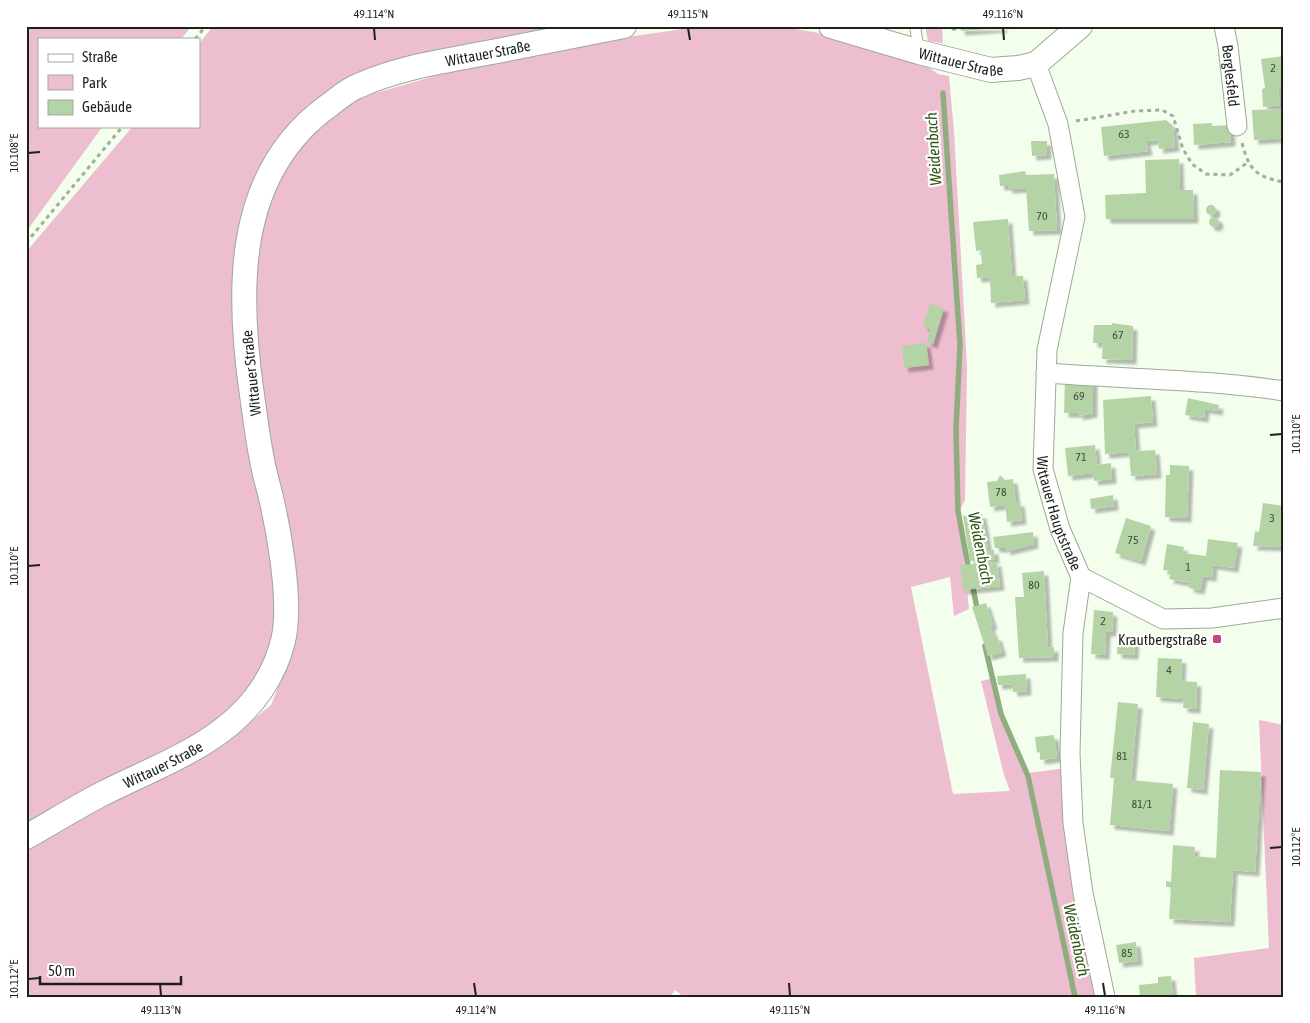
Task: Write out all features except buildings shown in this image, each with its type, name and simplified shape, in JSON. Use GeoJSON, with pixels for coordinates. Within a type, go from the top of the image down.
{"type":"FeatureCollection","features":[{"type":"Feature","properties":{"kind":"street","name":"Wittauer Straße"},"geometry":{"type":"LineString","coordinates":[[26,837],[100,795],[190,751],[220,732],[248,707],[274,668],[284,638],[283,570],[274,509],[262,464],[248,367],[243,287],[250,227],[267,179],[292,138],[321,112],[356,87],[406,68],[624,26]]}},
{"type":"Feature","properties":{"kind":"street","name":"Wittauer Straße"},"geometry":{"type":"LineString","coordinates":[[831,26],[918,52],[990,70],[1018,68],[1036,64]]}},
{"type":"Feature","properties":{"kind":"street"},"geometry":{"type":"LineString","coordinates":[[1036,64],[1080,26]]}},
{"type":"Feature","properties":{"kind":"street","name":"Berglesfeld"},"geometry":{"type":"LineString","coordinates":[[1224,26],[1237,126]]}},
{"type":"Feature","properties":{"kind":"street","name":"Wittauer Hauptstraße"},"geometry":{"type":"LineString","coordinates":[[1036,64],[1058,124],[1076,217],[1047,350],[1043,469],[1060,529],[1081,578],[1073,633],[1070,753],[1074,824],[1083,893],[1105,997]]}},
{"type":"Feature","properties":{"kind":"street"},"geometry":{"type":"LineString","coordinates":[[1046,372],[1120,379],[1227,383],[1284,391]]}},
{"type":"Feature","properties":{"kind":"street"},"geometry":{"type":"LineString","coordinates":[[1081,578],[1163,619],[1212,618],[1284,608]]}},
{"type":"Feature","properties":{"kind":"lane"},"geometry":{"type":"LineString","coordinates":[[915,26],[918,52]]}},
{"type":"Feature","properties":{"kind":"path"},"geometry":{"type":"LineString","coordinates":[[196,38],[206,26]]}},
{"type":"Feature","properties":{"kind":"path"},"geometry":{"type":"LineString","coordinates":[[1058,124],[1136,111],[1162,110],[1173,116],[1183,148],[1192,164],[1206,174],[1230,175],[1247,164]]}},
{"type":"Feature","properties":{"kind":"path"},"geometry":{"type":"LineString","coordinates":[[1237,126],[1247,164],[1266,179],[1284,182]]}},
{"type":"Feature","properties":{"kind":"path"},"geometry":{"type":"LineString","coordinates":[[26,243],[121,128]]}},
{"type":"Feature","properties":{"kind":"green space"},"geometry":{"type":"Polygon","coordinates":[[[26,26],[192,26],[182,38],[38,38],[38,128],[102,128],[26,232],[26,26]]]}},
{"type":"Feature","properties":{"kind":"green space"},"geometry":{"type":"Polygon","coordinates":[[[213,26],[594,26],[403,66],[362,78],[325,99],[279,143],[254,187],[239,238],[234,292],[240,382],[260,468],[274,483],[257,367],[247,274],[253,231],[294,156],[310,134],[331,115],[362,97],[466,67],[593,42],[704,26],[778,26],[848,38],[914,57],[938,74],[949,76],[954,131],[967,366],[965,500],[959,511],[969,609],[954,616],[950,577],[911,587],[953,794],[1010,791],[1004,775],[981,681],[994,678],[1002,713],[1029,773],[1065,768],[1067,845],[1098,997],[684,997],[675,990],[670,997],[26,997],[26,849],[189,762],[237,733],[271,705],[293,650],[272,641],[254,682],[238,710],[198,739],[26,825],[26,252],[131,128],[200,128],[200,43],[213,26]]]}},
{"type":"Feature","properties":{"kind":"green space"},"geometry":{"type":"Polygon","coordinates":[[[925,26],[942,26],[943,43],[928,41],[925,26]]]}},
{"type":"Feature","properties":{"kind":"green space"},"geometry":{"type":"Polygon","coordinates":[[[1259,720],[1284,725],[1284,997],[1196,997],[1194,958],[1269,948],[1259,720]]]}},
{"type":"Feature","properties":{"kind":"waterway","name":"Weidenbach"},"geometry":{"type":"LineString","coordinates":[[943,93],[960,345],[956,429],[958,511],[969,571]]}},
{"type":"Feature","properties":{"kind":"waterway","name":"Weidenbach"},"geometry":{"type":"LineString","coordinates":[[972,583],[978,613]]}},
{"type":"Feature","properties":{"kind":"waterway","name":"Weidenbach"},"geometry":{"type":"LineString","coordinates":[[985,646],[1001,714],[1028,776],[1075,997]]}},
{"type":"Feature","properties":{"kind":"place","name":"Krautbergstraße"},"geometry":{"type":"Point","coordinates":[1217,639]}}]}
